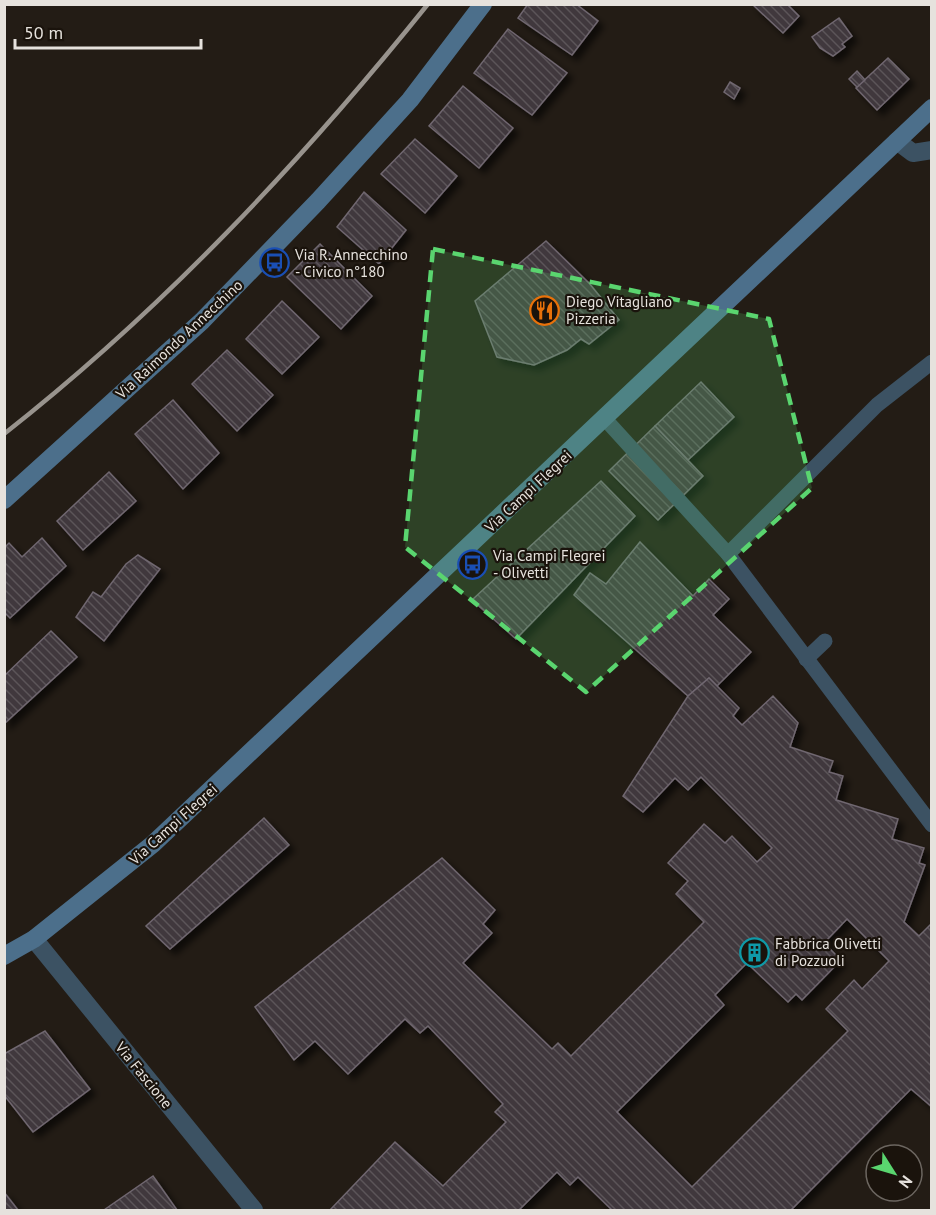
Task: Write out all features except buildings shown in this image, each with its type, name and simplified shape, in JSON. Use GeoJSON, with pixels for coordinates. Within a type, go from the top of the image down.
{"type":"FeatureCollection","features":[{"type":"Feature","properties":{"kind":"main road","name":"Via Raimondo Annecchino"},"geometry":{"type":"LineString","coordinates":[[4,500],[202,321],[410,100],[483,4]]}},
{"type":"Feature","properties":{"kind":"main road","name":"Via Campi Flegrei"},"geometry":{"type":"LineString","coordinates":[[4,956],[34,939],[153,844],[932,108]]}},
{"type":"Feature","properties":{"kind":"street"},"geometry":{"type":"LineString","coordinates":[[897,141],[913,153],[932,150]]}},
{"type":"Feature","properties":{"kind":"street","name":"Via Fascione"},"geometry":{"type":"LineString","coordinates":[[34,939],[254,1210]]}},
{"type":"Feature","properties":{"kind":"lane"},"geometry":{"type":"LineString","coordinates":[[728,554],[877,405],[932,362]]}},
{"type":"Feature","properties":{"kind":"lane"},"geometry":{"type":"LineString","coordinates":[[605,419],[728,554],[932,825]]}},
{"type":"Feature","properties":{"kind":"lane"},"geometry":{"type":"LineString","coordinates":[[806,659],[825,640]]}},
{"type":"Feature","properties":{"kind":"highlighted area"},"geometry":{"type":"Polygon","coordinates":[[[433,249],[769,319],[812,488],[586,692],[405,547],[433,249]]]}},
{"type":"Feature","properties":{"kind":"railway"},"geometry":{"type":"LineString","coordinates":[[4,434],[63,386],[175,285],[280,177],[380,63],[428,4]]}},
{"type":"Feature","properties":{"kind":"place","name":"Via R. Annecchino - Civico n°180"},"geometry":{"type":"Point","coordinates":[274,263]}},
{"type":"Feature","properties":{"kind":"place","name":"Diego Vitagliano Pizzeria"},"geometry":{"type":"Point","coordinates":[545,310]}},
{"type":"Feature","properties":{"kind":"place","name":"Via Campi Flegrei - Olivetti"},"geometry":{"type":"Point","coordinates":[472,564]}},
{"type":"Feature","properties":{"kind":"place","name":"Fabbrica Olivetti di Pozzuoli"},"geometry":{"type":"Point","coordinates":[754,952]}}]}
